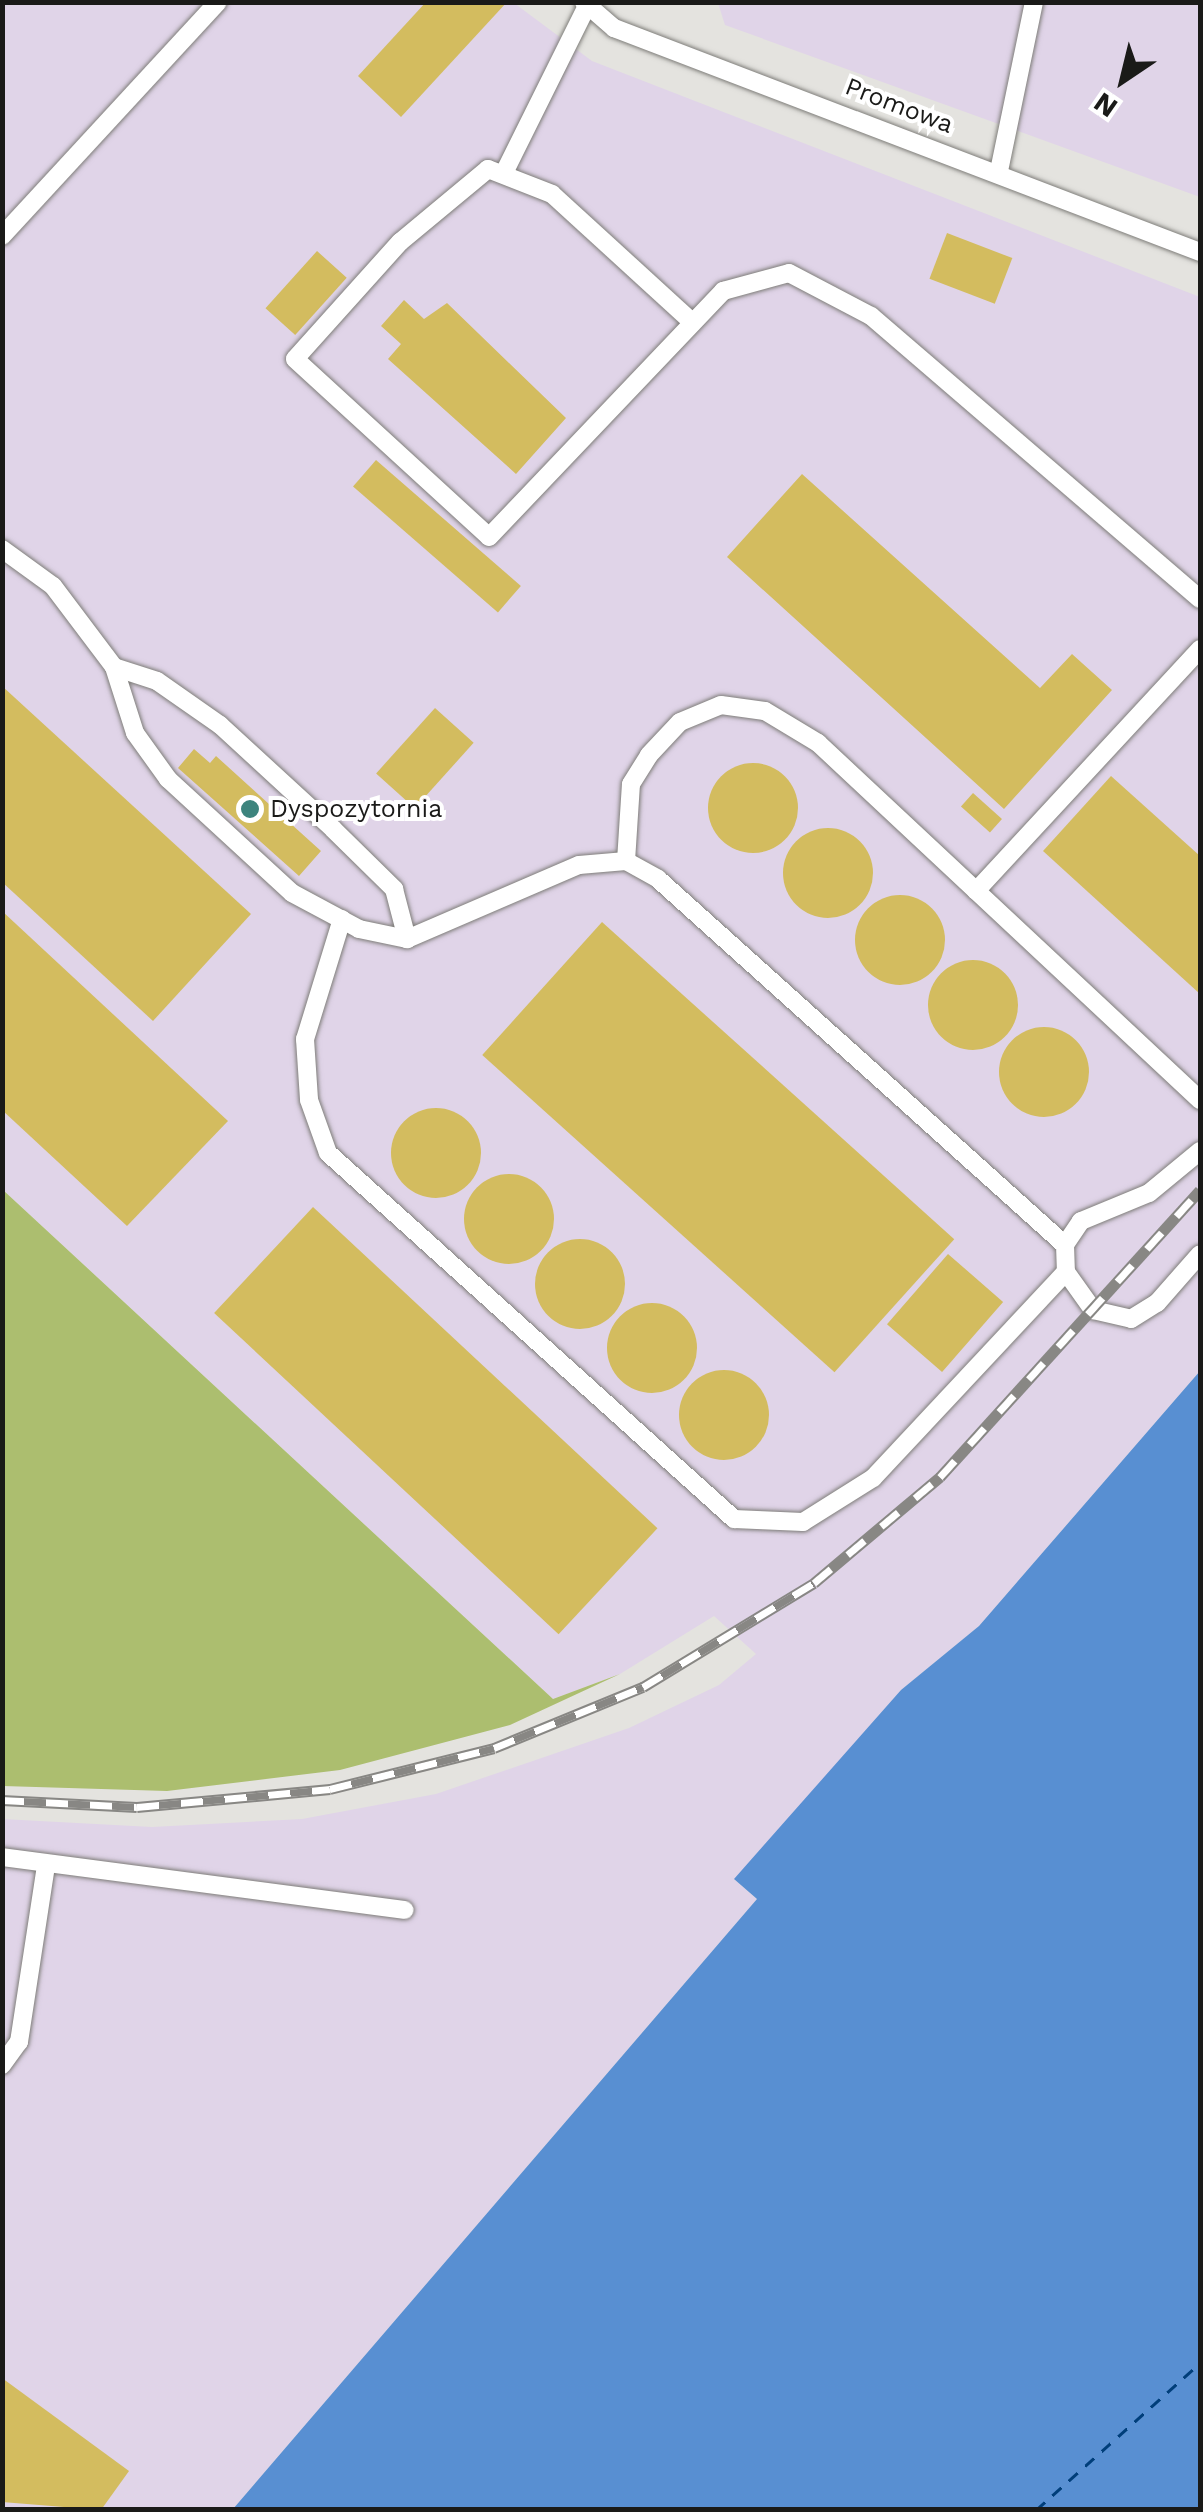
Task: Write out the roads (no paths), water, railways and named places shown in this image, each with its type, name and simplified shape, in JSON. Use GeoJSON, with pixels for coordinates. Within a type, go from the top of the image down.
{"type":"FeatureCollection","features":[{"type":"Feature","properties":{"kind":"lane"},"geometry":{"type":"LineString","coordinates":[[2,236],[218,2]]}},
{"type":"Feature","properties":{"kind":"lane"},"geometry":{"type":"LineString","coordinates":[[999,172],[1034,2]]}},
{"type":"Feature","properties":{"kind":"lane"},"geometry":{"type":"LineString","coordinates":[[505,171],[585,4]]}},
{"type":"Feature","properties":{"kind":"lane","name":"Promowa"},"geometry":{"type":"LineString","coordinates":[[585,4],[614,28],[1200,252]]}},
{"type":"Feature","properties":{"kind":"lane"},"geometry":{"type":"LineString","coordinates":[[692,321],[552,194],[505,171],[488,169],[400,242],[295,359],[489,537],[692,321],[753,276],[789,274],[830,287],[1200,599]]}},
{"type":"Feature","properties":{"kind":"lane"},"geometry":{"type":"LineString","coordinates":[[2,549],[53,586],[114,667],[135,733],[168,778],[292,893],[342,920],[408,939],[579,864],[626,860],[658,879],[1065,1244]]}},
{"type":"Feature","properties":{"kind":"lane"},"geometry":{"type":"LineString","coordinates":[[976,891],[1200,650]]}},
{"type":"Feature","properties":{"kind":"lane"},"geometry":{"type":"LineString","coordinates":[[114,667],[157,681],[220,726],[334,829],[394,889],[408,939]]}},
{"type":"Feature","properties":{"kind":"lane"},"geometry":{"type":"LineString","coordinates":[[626,860],[631,784],[680,722],[721,705],[765,711],[818,743],[1200,1100]]}},
{"type":"Feature","properties":{"kind":"lane"},"geometry":{"type":"LineString","coordinates":[[342,920],[305,1038],[309,1100],[328,1153],[734,1519],[803,1522],[873,1478],[1066,1272]]}},
{"type":"Feature","properties":{"kind":"lane"},"geometry":{"type":"LineString","coordinates":[[1200,1151],[1149,1193],[1081,1220],[1065,1244],[1066,1272],[1094,1310],[1130,1319],[1158,1304],[1200,1254]]}},
{"type":"Feature","properties":{"kind":"lane"},"geometry":{"type":"LineString","coordinates":[[2,1857],[46,1866],[405,1910]]}},
{"type":"Feature","properties":{"kind":"lane"},"geometry":{"type":"LineString","coordinates":[[2,2066],[19,2042],[46,1866]]}},
{"type":"Feature","properties":{"kind":"water"},"geometry":{"type":"Polygon","coordinates":[[[1200,1371],[1200,2509],[233,2509],[757,1899],[734,1879],[901,1690],[979,1626],[1200,1371]]]}},
{"type":"Feature","properties":{"kind":"railway"},"geometry":{"type":"LineString","coordinates":[[2,1800],[137,1807],[330,1789],[494,1748],[643,1687],[814,1583],[940,1477],[1200,1190]]}},
{"type":"Feature","properties":{"kind":"place","name":"Dyspozytornia"},"geometry":{"type":"Point","coordinates":[250,809]}}]}
